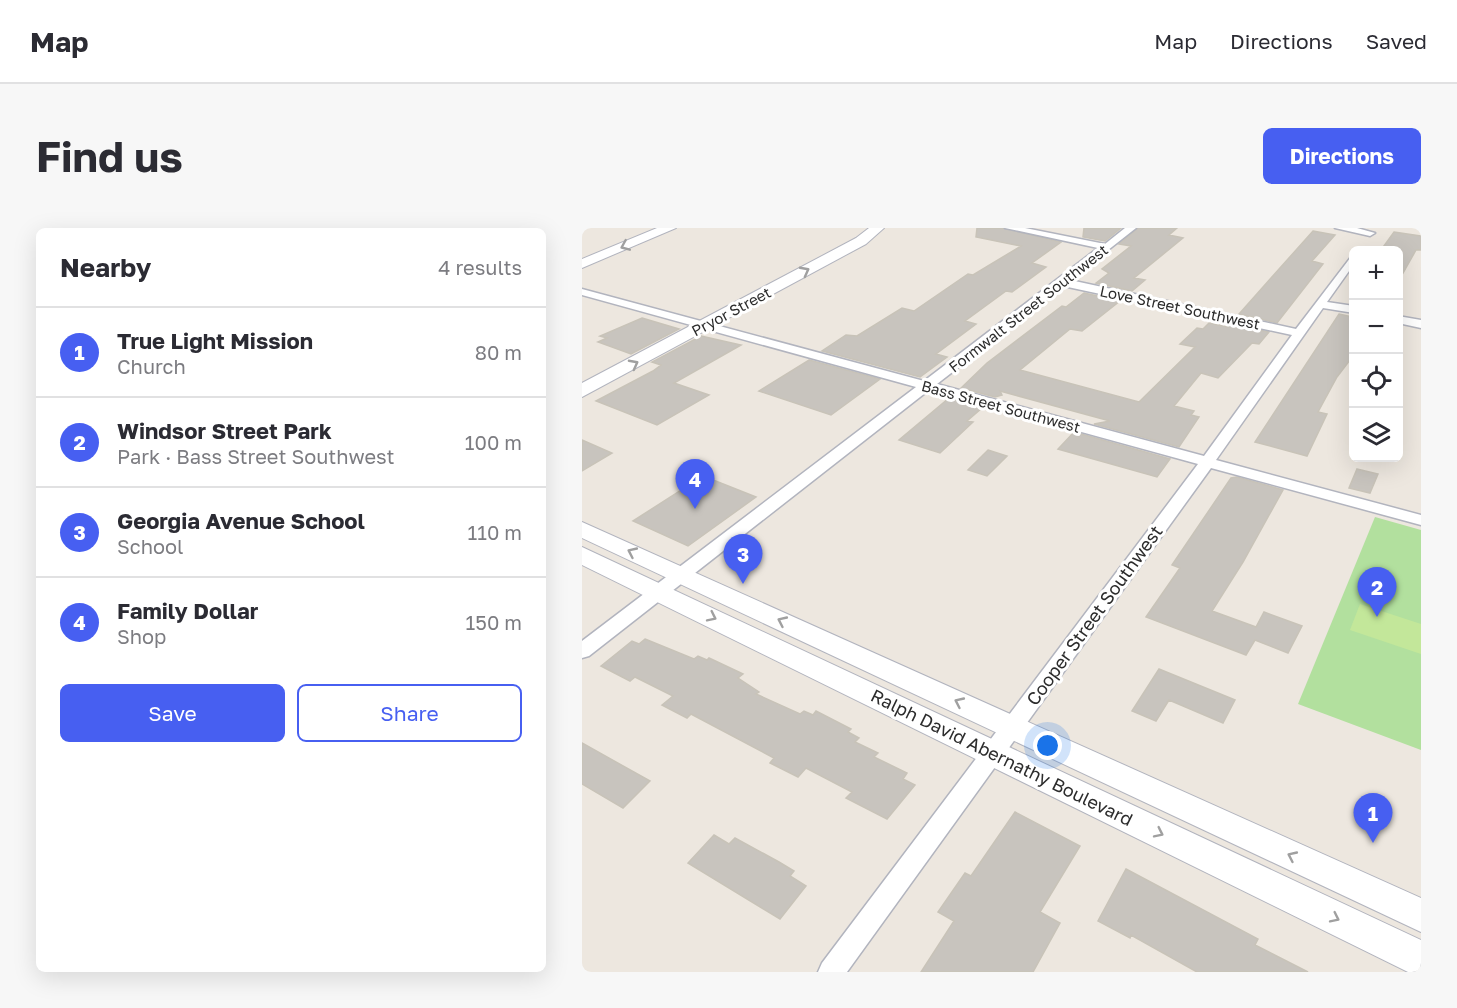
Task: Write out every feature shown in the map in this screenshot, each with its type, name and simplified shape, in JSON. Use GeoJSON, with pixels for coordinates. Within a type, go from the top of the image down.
{"type":"FeatureCollection","features":[{"type":"Feature","properties":{"kind":"main road"},"geometry":{"type":"LineString","coordinates":[[582,264],[669,228]]}},
{"type":"Feature","properties":{"kind":"main road","name":"Pryor Street"},"geometry":{"type":"LineString","coordinates":[[582,391],[861,241],[877,228]]}},
{"type":"Feature","properties":{"kind":"main road","name":"Ralph David Abernathy Boulevard"},"geometry":{"type":"LineString","coordinates":[[582,529],[1421,915]]}},
{"type":"Feature","properties":{"kind":"main road","name":"Ralph David Abernathy Boulevard"},"geometry":{"type":"LineString","coordinates":[[582,555],[1421,960]]}},
{"type":"Feature","properties":{"kind":"street"},"geometry":{"type":"LineString","coordinates":[[1010,228],[1107,247]]}},
{"type":"Feature","properties":{"kind":"street","name":"Formwalt Street Southwest"},"geometry":{"type":"LineString","coordinates":[[582,651],[1131,228]]}},
{"type":"Feature","properties":{"kind":"street"},"geometry":{"type":"LineString","coordinates":[[1340,228],[1369,234]]}},
{"type":"Feature","properties":{"kind":"street","name":"Cooper Street Southwest"},"geometry":{"type":"LineString","coordinates":[[831,972],[1208,461],[1349,262]]}},
{"type":"Feature","properties":{"kind":"street","name":"Love Street Southwest"},"geometry":{"type":"LineString","coordinates":[[1062,282],[1299,333]]}},
{"type":"Feature","properties":{"kind":"street","name":"Bass Street Southwest"},"geometry":{"type":"LineString","coordinates":[[582,292],[1421,520]]}},
{"type":"Feature","properties":{"kind":"street"},"geometry":{"type":"LineString","coordinates":[[1320,304],[1349,309]]}},
{"type":"Feature","properties":{"kind":"street"},"geometry":{"type":"LineString","coordinates":[[1403,320],[1421,324]]}},
{"type":"Feature","properties":{"kind":"green space"},"geometry":{"type":"Polygon","coordinates":[[[1375,517],[1421,530],[1421,750],[1298,704],[1375,517]]]}},
{"type":"Feature","properties":{"kind":"green space"},"geometry":{"type":"Polygon","coordinates":[[[1360,604],[1421,624],[1421,654],[1350,630],[1360,604]]]}},
{"type":"Feature","properties":{"kind":"building"},"geometry":{"type":"Polygon","coordinates":[[[977,228],[1003,228],[1061,242],[1032,263],[1046,267],[1012,292],[1006,291],[965,321],[976,324],[936,354],[947,357],[920,377],[822,351],[846,335],[857,336],[902,308],[914,311],[968,274],[973,275],[1021,246],[976,237],[977,228]]]}},
{"type":"Feature","properties":{"kind":"building"},"geometry":{"type":"Polygon","coordinates":[[[1084,228],[1121,228],[1105,241],[1083,237],[1084,228]]]}},
{"type":"Feature","properties":{"kind":"building"},"geometry":{"type":"Polygon","coordinates":[[[1138,228],[1177,228],[1169,235],[1183,238],[1134,278],[1145,280],[1132,291],[1096,283],[1109,273],[1102,269],[1131,246],[1119,244],[1138,228]]]}},
{"type":"Feature","properties":{"kind":"building"},"geometry":{"type":"Polygon","coordinates":[[[1313,231],[1335,235],[1312,261],[1323,264],[1277,323],[1239,314],[1313,231]]]}},
{"type":"Feature","properties":{"kind":"building"},"geometry":{"type":"Polygon","coordinates":[[[1394,232],[1421,236],[1421,250],[1416,250],[1403,273],[1403,246],[1384,246],[1394,232]]]}},
{"type":"Feature","properties":{"kind":"building"},"geometry":{"type":"Polygon","coordinates":[[[1084,293],[1120,301],[1082,331],[1070,329],[1020,370],[1139,402],[1195,347],[1180,344],[1197,328],[1203,329],[1209,323],[1228,327],[1230,324],[1269,332],[1259,344],[1252,343],[1218,378],[1201,373],[1174,406],[1194,411],[1191,415],[1199,417],[1179,447],[1094,424],[1110,421],[1000,391],[1002,395],[995,397],[961,388],[987,363],[1062,306],[1066,307],[1084,293]]]}},
{"type":"Feature","properties":{"kind":"building"},"geometry":{"type":"Polygon","coordinates":[[[1339,314],[1349,316],[1349,361],[1337,377],[1318,412],[1327,414],[1307,456],[1255,442],[1339,314]]]}},
{"type":"Feature","properties":{"kind":"building"},"geometry":{"type":"Polygon","coordinates":[[[642,318],[679,329],[631,354],[598,342],[607,338],[600,336],[642,318]]]}},
{"type":"Feature","properties":{"kind":"building"},"geometry":{"type":"Polygon","coordinates":[[[701,336],[741,345],[674,383],[709,395],[657,425],[596,401],[653,371],[661,365],[652,362],[701,336]]]}},
{"type":"Feature","properties":{"kind":"building"},"geometry":{"type":"Polygon","coordinates":[[[809,360],[880,379],[831,415],[759,391],[809,360]]]}},
{"type":"Feature","properties":{"kind":"building"},"geometry":{"type":"Polygon","coordinates":[[[949,398],[983,407],[967,421],[973,422],[940,453],[899,440],[949,398]]]}},
{"type":"Feature","properties":{"kind":"building"},"geometry":{"type":"Polygon","coordinates":[[[1074,432],[1170,459],[1157,477],[1058,449],[1074,432]]]}},
{"type":"Feature","properties":{"kind":"building"},"geometry":{"type":"Polygon","coordinates":[[[582,440],[612,453],[582,471],[582,440]]]}},
{"type":"Feature","properties":{"kind":"building"},"geometry":{"type":"Polygon","coordinates":[[[988,450],[1007,456],[987,476],[968,470],[988,450]]]}},
{"type":"Feature","properties":{"kind":"building"},"geometry":{"type":"Polygon","coordinates":[[[1357,469],[1378,474],[1370,493],[1349,488],[1357,469]]]}},
{"type":"Feature","properties":{"kind":"building"},"geometry":{"type":"Polygon","coordinates":[[[703,476],[756,497],[688,546],[633,521],[703,476]]]}},
{"type":"Feature","properties":{"kind":"building"},"geometry":{"type":"Polygon","coordinates":[[[1237,477],[1283,490],[1243,562],[1212,611],[1256,627],[1264,612],[1302,626],[1288,653],[1255,640],[1246,655],[1146,617],[1180,568],[1172,565],[1231,478],[1237,477]]]}},
{"type":"Feature","properties":{"kind":"building"},"geometry":{"type":"Polygon","coordinates":[[[645,639],[694,659],[698,656],[707,660],[709,658],[743,674],[738,678],[759,692],[756,694],[800,714],[804,711],[813,715],[816,711],[851,729],[848,732],[859,738],[855,742],[878,753],[874,757],[907,773],[903,779],[915,785],[887,819],[846,798],[852,792],[806,768],[798,777],[770,763],[774,758],[691,714],[687,718],[662,705],[673,696],[635,677],[630,681],[601,666],[632,641],[639,644],[645,639]]]}},
{"type":"Feature","properties":{"kind":"building"},"geometry":{"type":"Polygon","coordinates":[[[1159,669],[1235,700],[1223,723],[1169,700],[1156,721],[1132,711],[1159,669]]]}},
{"type":"Feature","properties":{"kind":"building"},"geometry":{"type":"Polygon","coordinates":[[[582,743],[650,781],[623,808],[582,784],[582,743]]]}},
{"type":"Feature","properties":{"kind":"building"},"geometry":{"type":"Polygon","coordinates":[[[1015,812],[1080,846],[1040,912],[1060,923],[1033,972],[921,972],[954,921],[938,912],[965,873],[971,876],[1015,812]]]}},
{"type":"Feature","properties":{"kind":"building"},"geometry":{"type":"Polygon","coordinates":[[[714,835],[729,844],[735,838],[779,862],[794,871],[790,876],[806,886],[780,919],[688,863],[714,835]]]}},
{"type":"Feature","properties":{"kind":"building"},"geometry":{"type":"Polygon","coordinates":[[[1126,869],[1258,939],[1255,945],[1308,972],[1197,972],[1131,935],[1130,938],[1098,921],[1126,869]]]}},
{"type":"Feature","properties":{"kind":"place","name":"Family Dollar"},"geometry":{"type":"Point","coordinates":[695,509]}},
{"type":"Feature","properties":{"kind":"place","name":"Georgia Avenue School"},"geometry":{"type":"Point","coordinates":[743,584]}},
{"type":"Feature","properties":{"kind":"place","name":"Windsor Street Park"},"geometry":{"type":"Point","coordinates":[1377,617]}},
{"type":"Feature","properties":{"kind":"place","name":"True Light Mission"},"geometry":{"type":"Point","coordinates":[1373,843]}}]}
